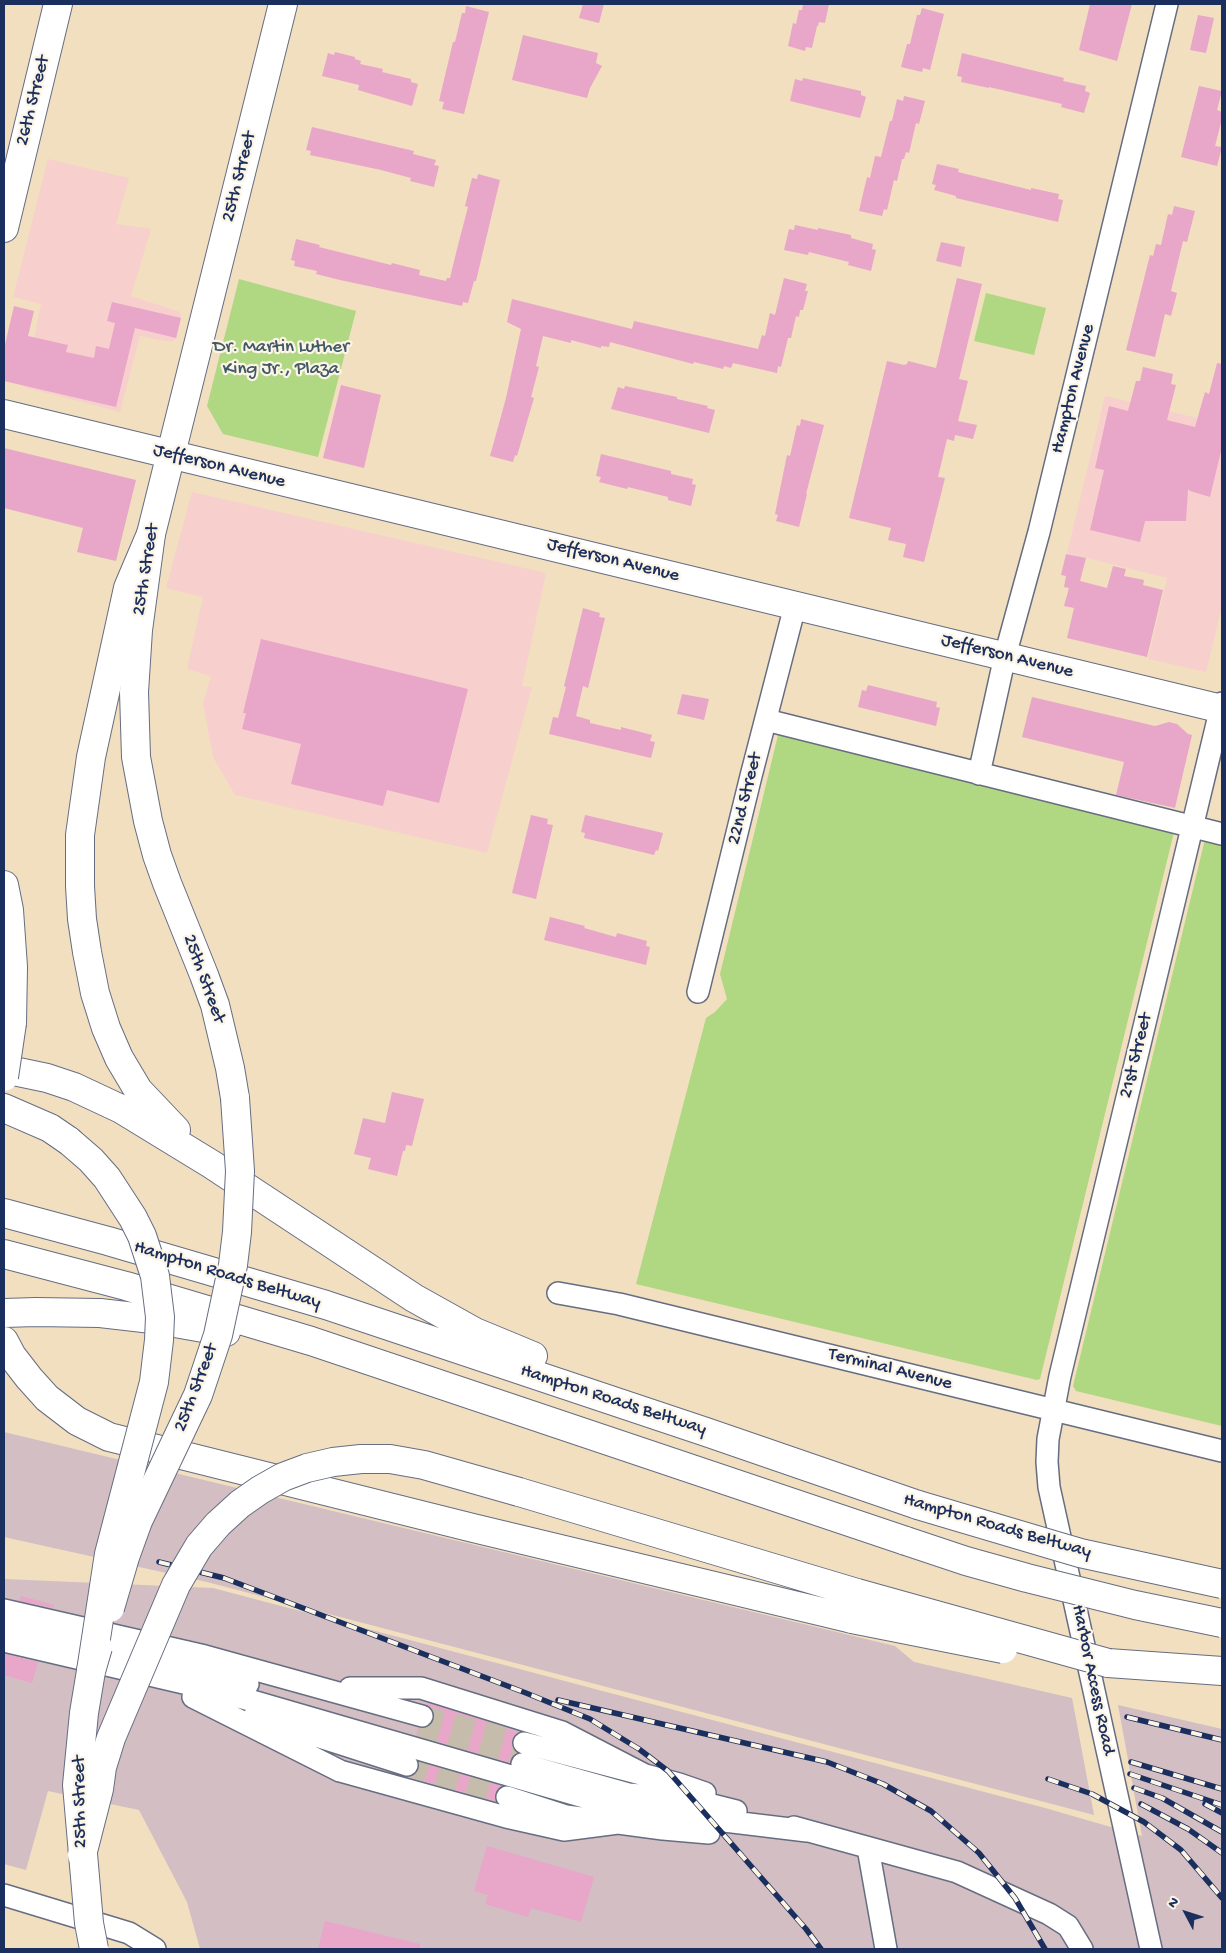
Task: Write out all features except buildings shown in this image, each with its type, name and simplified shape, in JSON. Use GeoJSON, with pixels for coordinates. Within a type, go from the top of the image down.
{"type":"FeatureCollection","features":[{"type":"Feature","properties":{"kind":"main road","name":"26th Street"},"geometry":{"type":"LineString","coordinates":[[4,228],[58,4]]}},
{"type":"Feature","properties":{"kind":"main road","name":"25th Street"},"geometry":{"type":"LineString","coordinates":[[94,1949],[89,1923],[77,1786],[91,1671],[125,1556],[148,1500],[198,1395],[218,1334],[233,1265],[237,1232],[240,1171],[235,1098],[215,1005],[157,855],[142,789],[136,757],[134,692],[138,630],[151,534],[283,4]]}},
{"type":"Feature","properties":{"kind":"main road","name":"Jefferson Avenue"},"geometry":{"type":"LineString","coordinates":[[4,414],[1222,707]]}},
{"type":"Feature","properties":{"kind":"main road"},"geometry":{"type":"LineString","coordinates":[[151,534],[128,588],[91,757],[80,835],[79,861],[82,919],[95,993],[106,1028],[120,1058],[138,1090],[211,1164]]}},
{"type":"Feature","properties":{"kind":"main road"},"geometry":{"type":"LineString","coordinates":[[4,885],[9,910],[13,967],[12,1023],[4,1077]]}},
{"type":"Feature","properties":{"kind":"main road"},"geometry":{"type":"LineString","coordinates":[[4,1069],[47,1078],[99,1098],[160,1132],[211,1164],[440,1314],[518,1351],[610,1384],[706,1432]]}},
{"type":"Feature","properties":{"kind":"main road"},"geometry":{"type":"LineString","coordinates":[[4,1108],[41,1123],[69,1141],[91,1160],[107,1178],[133,1218],[142,1236],[155,1276],[160,1317],[159,1347],[154,1382],[109,1554],[91,1671]]}},
{"type":"Feature","properties":{"kind":"main road","name":"Hampton Roads Beltway"},"geometry":{"type":"LineString","coordinates":[[4,1213],[117,1243],[326,1305],[918,1505],[1080,1552],[1222,1584]]}},
{"type":"Feature","properties":{"kind":"main road","name":"Hampton Roads Beltway"},"geometry":{"type":"LineString","coordinates":[[4,1254],[126,1286],[250,1322],[387,1366],[906,1541],[1027,1578],[1135,1605],[1222,1623]]}},
{"type":"Feature","properties":{"kind":"main road"},"geometry":{"type":"LineString","coordinates":[[4,1313],[100,1313],[152,1319],[200,1326],[235,1334],[308,1355],[387,1366]]}},
{"type":"Feature","properties":{"kind":"main road"},"geometry":{"type":"LineString","coordinates":[[4,1341],[28,1378],[47,1398],[77,1421],[109,1437],[464,1526],[855,1606],[1108,1663],[1222,1671]]}},
{"type":"Feature","properties":{"kind":"main road"},"geometry":{"type":"LineString","coordinates":[[82,1855],[99,1789],[102,1767],[112,1738],[176,1585],[199,1546],[218,1524],[240,1504],[283,1477],[307,1468],[361,1459],[390,1460],[424,1465],[519,1492],[855,1606]]}},
{"type":"Feature","properties":{"kind":"street","name":"Hampton Avenue"},"geometry":{"type":"LineString","coordinates":[[979,774],[1006,656],[1039,532],[1167,4]]}},
{"type":"Feature","properties":{"kind":"street","name":"22nd Street"},"geometry":{"type":"LineString","coordinates":[[698,992],[796,606]]}},
{"type":"Feature","properties":{"kind":"street","name":"21st Street"},"geometry":{"type":"LineString","coordinates":[[1053,1409],[1222,707]]}},
{"type":"Feature","properties":{"kind":"street"},"geometry":{"type":"LineString","coordinates":[[766,720],[1222,834]]}},
{"type":"Feature","properties":{"kind":"street","name":"Terminal Avenue"},"geometry":{"type":"LineString","coordinates":[[558,1293],[619,1304],[1222,1451]]}},
{"type":"Feature","properties":{"kind":"street","name":"Harbor Access Road"},"geometry":{"type":"LineString","coordinates":[[1053,1409],[1048,1439],[1049,1487],[1151,1949]]}},
{"type":"Feature","properties":{"kind":"street"},"geometry":{"type":"LineString","coordinates":[[4,1610],[205,1656],[322,1688],[419,1725],[218,1675],[4,1626]]}},
{"type":"Feature","properties":{"kind":"street"},"geometry":{"type":"LineString","coordinates":[[4,1641],[218,1690],[625,1809],[806,1831]]}},
{"type":"Feature","properties":{"kind":"street"},"geometry":{"type":"LineString","coordinates":[[4,1656],[193,1697],[407,1765]]}},
{"type":"Feature","properties":{"kind":"street"},"geometry":{"type":"LineString","coordinates":[[322,1688],[421,1688],[562,1732],[645,1775]]}},
{"type":"Feature","properties":{"kind":"street"},"geometry":{"type":"LineString","coordinates":[[193,1697],[340,1771],[506,1817],[564,1830],[618,1823]]}},
{"type":"Feature","properties":{"kind":"street"},"geometry":{"type":"LineString","coordinates":[[524,1742],[679,1784],[806,1831]]}},
{"type":"Feature","properties":{"kind":"street"},"geometry":{"type":"LineString","coordinates":[[518,1763],[629,1794],[692,1800],[957,1872],[1049,1914],[1068,1926],[1082,1949]]}},
{"type":"Feature","properties":{"kind":"street"},"geometry":{"type":"LineString","coordinates":[[507,1797],[566,1816],[663,1829],[722,1834],[806,1831]]}},
{"type":"Feature","properties":{"kind":"street"},"geometry":{"type":"LineString","coordinates":[[868,1848],[886,1949]]}},
{"type":"Feature","properties":{"kind":"street"},"geometry":{"type":"LineString","coordinates":[[4,1895],[129,1933],[155,1949]]}},
{"type":"Feature","properties":{"kind":"shaded area"},"geometry":{"type":"Polygon","coordinates":[[[48,159],[129,178],[116,224],[151,229],[131,296],[180,312],[181,318],[177,338],[171,342],[140,336],[120,412],[24,387],[41,304],[13,297],[48,159]]]}},
{"type":"Feature","properties":{"kind":"shaded area"},"geometry":{"type":"Polygon","coordinates":[[[1105,396],[1222,424],[1222,606],[1206,672],[1148,659],[1167,578],[1067,553],[1105,396]]]}},
{"type":"Feature","properties":{"kind":"shaded area"},"geometry":{"type":"Polygon","coordinates":[[[192,492],[546,573],[522,686],[532,687],[487,853],[235,795],[213,757],[203,703],[211,676],[187,669],[203,597],[166,588],[192,492]]]}},
{"type":"Feature","properties":{"kind":"shaded area"},"geometry":{"type":"Polygon","coordinates":[[[4,1432],[895,1646],[914,1662],[1072,1698],[1094,1815],[207,1582],[4,1537],[4,1432]]]}},
{"type":"Feature","properties":{"kind":"shaded area"},"geometry":{"type":"Polygon","coordinates":[[[4,1579],[213,1588],[1045,1808],[1142,1836],[1118,1705],[1222,1729],[1222,1949],[200,1949],[187,1902],[139,1810],[48,1791],[26,1870],[4,1864],[4,1579]]]}},
{"type":"Feature","properties":{"kind":"green space","name":"Dr. Martin Luther King Jr., Plaza"},"geometry":{"type":"Polygon","coordinates":[[[239,279],[356,311],[318,457],[223,434],[207,406],[239,279]]]}},
{"type":"Feature","properties":{"kind":"green space"},"geometry":{"type":"Polygon","coordinates":[[[986,293],[1046,308],[1034,355],[974,341],[986,293]]]}},
{"type":"Feature","properties":{"kind":"green space"},"geometry":{"type":"Polygon","coordinates":[[[779,731],[1175,828],[1040,1379],[1037,1380],[636,1284],[706,1018],[715,1012],[727,999],[720,974],[779,731]]]}},
{"type":"Feature","properties":{"kind":"green space"},"geometry":{"type":"Polygon","coordinates":[[[1206,835],[1222,839],[1222,1426],[1076,1391],[1073,1386],[1206,835]]]}},
{"type":"Feature","properties":{"kind":"tunnel"},"geometry":{"type":"LineString","coordinates":[[422,1716],[524,1743]]}},
{"type":"Feature","properties":{"kind":"tunnel"},"geometry":{"type":"LineString","coordinates":[[417,1734],[518,1763]]}},
{"type":"Feature","properties":{"kind":"tunnel"},"geometry":{"type":"LineString","coordinates":[[407,1765],[507,1797]]}},
{"type":"Feature","properties":{"kind":"railway"},"geometry":{"type":"LineString","coordinates":[[159,1562],[224,1578],[590,1719],[639,1749],[668,1771],[806,1929],[821,1949]]}},
{"type":"Feature","properties":{"kind":"railway"},"geometry":{"type":"LineString","coordinates":[[558,1700],[827,1762],[883,1784],[931,1811],[979,1853],[1015,1898],[1045,1949]]}},
{"type":"Feature","properties":{"kind":"railway"},"geometry":{"type":"LineString","coordinates":[[1127,1717],[1222,1740]]}},
{"type":"Feature","properties":{"kind":"railway"},"geometry":{"type":"LineString","coordinates":[[1131,1762],[1222,1789]]}},
{"type":"Feature","properties":{"kind":"railway"},"geometry":{"type":"LineString","coordinates":[[1130,1774],[1222,1805]]}},
{"type":"Feature","properties":{"kind":"railway"},"geometry":{"type":"LineString","coordinates":[[1048,1779],[1092,1794],[1144,1822],[1181,1850],[1222,1898]]}},
{"type":"Feature","properties":{"kind":"railway"},"geometry":{"type":"LineString","coordinates":[[1134,1788],[1162,1798],[1222,1832]]}},
{"type":"Feature","properties":{"kind":"railway"},"geometry":{"type":"LineString","coordinates":[[1141,1804],[1188,1829],[1222,1853]]}},
{"type":"Feature","properties":{"kind":"railway"},"geometry":{"type":"LineString","coordinates":[[1205,1804],[1222,1813]]}}]}
